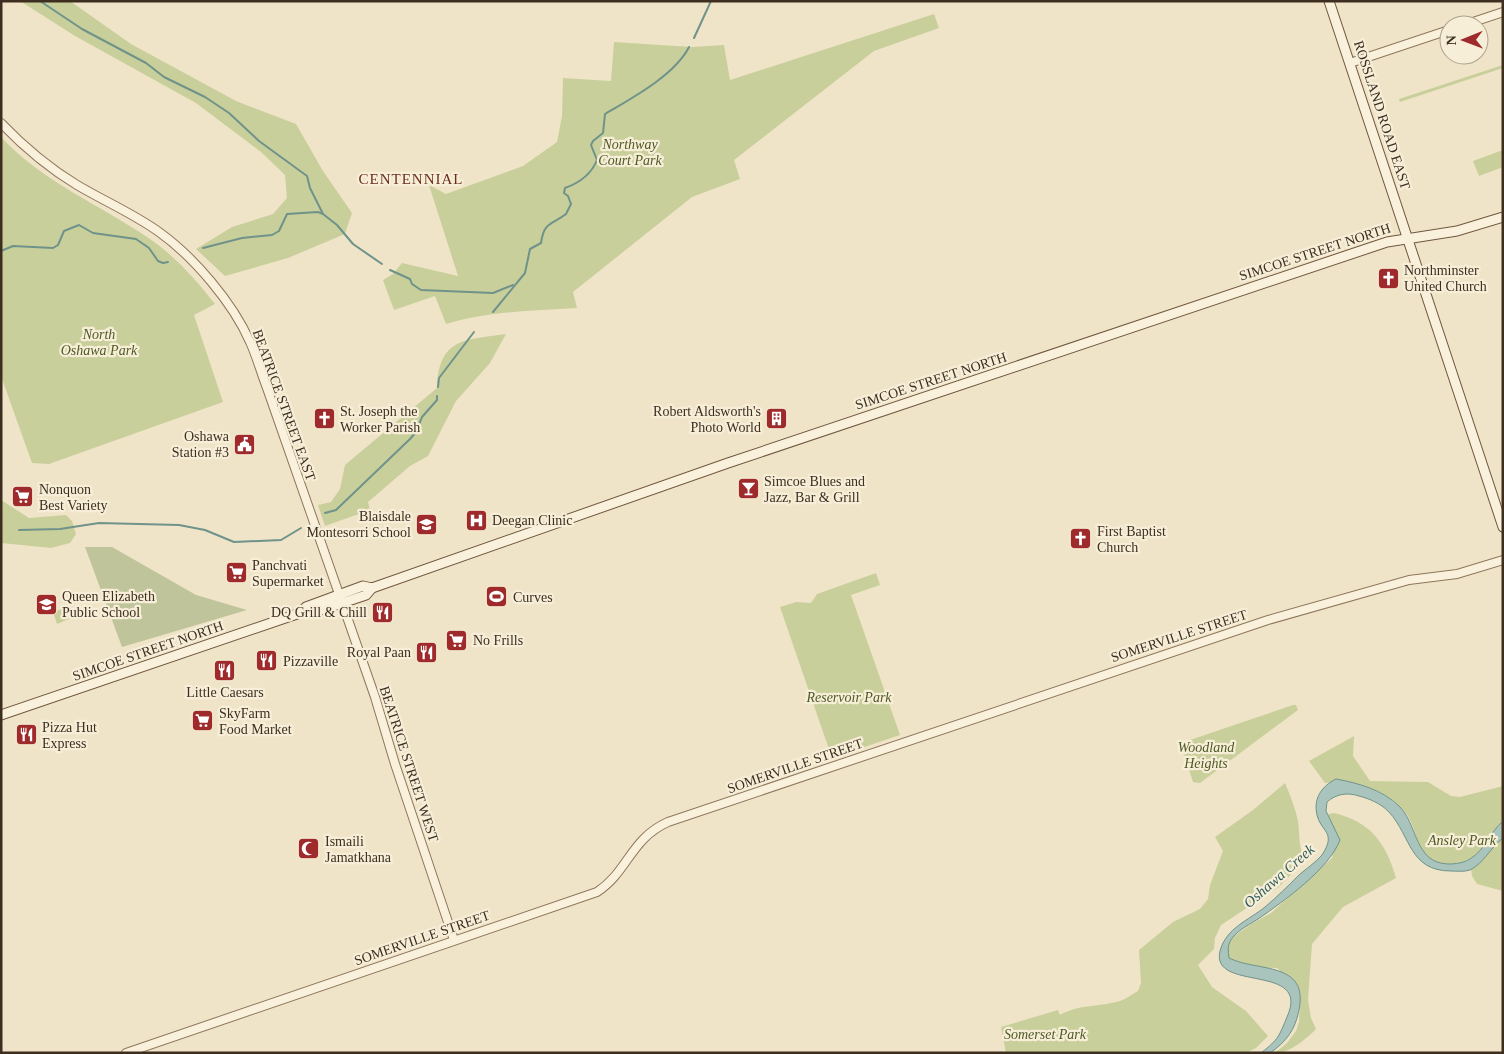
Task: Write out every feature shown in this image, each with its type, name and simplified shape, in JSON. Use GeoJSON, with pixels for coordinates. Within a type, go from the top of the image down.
{"type":"FeatureCollection","features":[{"type":"Feature","properties":{"kind":"main road","name":"ROSSLAND ROAD EAST"},"geometry":{"type":"LineString","coordinates":[[1329,1],[1503,528]]}},
{"type":"Feature","properties":{"kind":"main road","name":"SIMCOE STREET NORTH"},"geometry":{"type":"LineString","coordinates":[[1,715],[303,612],[312,613],[339,599],[366,595],[372,588],[798,439],[1378,244],[1408,237],[1457,231],[1503,217]]}},
{"type":"Feature","properties":{"kind":"street"},"geometry":{"type":"LineString","coordinates":[[1489,17],[1503,12]]}},
{"type":"Feature","properties":{"kind":"street"},"geometry":{"type":"LineString","coordinates":[[1350,63],[1439,33]]}},
{"type":"Feature","properties":{"kind":"street","name":"BEATRICE STREET EAST"},"geometry":{"type":"LineString","coordinates":[[1,123],[18,140],[50,166],[159,232],[203,273],[224,299],[250,342],[339,599]]}},
{"type":"Feature","properties":{"kind":"street","name":"SOMERVILLE STREET"},"geometry":{"type":"LineString","coordinates":[[126,1053],[596,892],[614,877],[641,840],[668,822],[1268,620],[1409,580],[1457,574],[1503,560]]}},
{"type":"Feature","properties":{"kind":"street","name":"BEATRICE STREET WEST"},"geometry":{"type":"LineString","coordinates":[[339,599],[375,697],[395,764],[454,940]]}},
{"type":"Feature","properties":{"kind":"green space"},"geometry":{"type":"Polygon","coordinates":[[[20,1],[70,1],[131,44],[236,101],[296,124],[323,171],[352,213],[345,234],[288,258],[225,276],[196,249],[232,227],[273,214],[287,198],[285,175],[261,152],[196,103],[75,36],[20,1]]]}},
{"type":"Feature","properties":{"kind":"green space","name":"Northway Court Park"},"geometry":{"type":"Polygon","coordinates":[[[934,14],[939,28],[874,51],[734,160],[740,179],[692,197],[573,292],[577,308],[494,314],[446,324],[435,296],[394,310],[383,280],[393,274],[402,263],[458,276],[429,185],[446,194],[523,166],[557,142],[562,116],[563,78],[611,81],[614,42],[692,47],[724,45],[730,80],[934,14]]]}},
{"type":"Feature","properties":{"kind":"green space"},"geometry":{"type":"Polygon","coordinates":[[[1503,65],[1503,68],[1400,102],[1399,99],[1503,65]]]}},
{"type":"Feature","properties":{"kind":"green space","name":"North Oshawa Park"},"geometry":{"type":"Polygon","coordinates":[[[1,137],[35,167],[72,192],[150,239],[177,261],[200,286],[215,304],[194,315],[223,402],[49,464],[32,463],[1,376],[1,137]]]}},
{"type":"Feature","properties":{"kind":"green space"},"geometry":{"type":"Polygon","coordinates":[[[1503,150],[1503,167],[1479,176],[1473,161],[1503,150]]]}},
{"type":"Feature","properties":{"kind":"green space"},"geometry":{"type":"Polygon","coordinates":[[[506,334],[490,363],[456,401],[428,456],[410,466],[368,502],[370,510],[325,526],[318,505],[331,502],[340,489],[345,465],[437,388],[443,359],[449,351],[456,344],[466,341],[506,334]]]}},
{"type":"Feature","properties":{"kind":"green space"},"geometry":{"type":"Polygon","coordinates":[[[1,500],[29,518],[66,515],[72,521],[76,534],[70,543],[51,548],[1,543],[1,500]]]}},
{"type":"Feature","properties":{"kind":"green space"},"geometry":{"type":"Polygon","coordinates":[[[85,547],[112,547],[196,595],[247,610],[122,647],[85,547]]]}},
{"type":"Feature","properties":{"kind":"green space","name":"Reservoir Park"},"geometry":{"type":"Polygon","coordinates":[[[876,573],[880,585],[851,595],[900,735],[832,758],[780,607],[796,602],[811,603],[817,594],[876,573]]]}},
{"type":"Feature","properties":{"kind":"green space"},"geometry":{"type":"Polygon","coordinates":[[[65,608],[69,619],[57,624],[53,612],[65,608]]]}},
{"type":"Feature","properties":{"kind":"green space","name":"Woodland Heights"},"geometry":{"type":"Polygon","coordinates":[[[1296,705],[1298,710],[1200,783],[1193,782],[1182,748],[1184,742],[1296,705]]]}},
{"type":"Feature","properties":{"kind":"green space","name":"Ansley Park"},"geometry":{"type":"Polygon","coordinates":[[[1354,736],[1353,756],[1370,781],[1428,782],[1451,796],[1460,797],[1503,786],[1503,821],[1480,850],[1469,859],[1460,863],[1437,863],[1423,852],[1410,819],[1398,804],[1369,787],[1336,782],[1325,783],[1309,761],[1354,736]]]}},
{"type":"Feature","properties":{"kind":"green space","name":"Somerset Park"},"geometry":{"type":"Polygon","coordinates":[[[1285,783],[1297,816],[1300,846],[1305,860],[1279,887],[1221,925],[1215,938],[1214,949],[1198,965],[1212,987],[1246,1011],[1268,1036],[1256,1048],[1246,1053],[1006,1053],[1001,1027],[1058,1010],[1060,1015],[1082,1007],[1120,1001],[1138,991],[1141,983],[1139,950],[1173,922],[1200,909],[1208,899],[1210,885],[1223,851],[1215,837],[1253,810],[1285,783]]]}},
{"type":"Feature","properties":{"kind":"green space"},"geometry":{"type":"Polygon","coordinates":[[[1334,813],[1358,822],[1375,836],[1387,854],[1396,878],[1343,907],[1312,944],[1308,1000],[1311,1018],[1316,1029],[1292,1048],[1275,1053],[1287,1043],[1296,1031],[1299,1022],[1300,996],[1295,985],[1277,968],[1236,967],[1225,954],[1229,940],[1251,924],[1271,913],[1332,858],[1335,846],[1328,814],[1334,813]]]}},
{"type":"Feature","properties":{"kind":"green space"},"geometry":{"type":"Polygon","coordinates":[[[1503,839],[1503,891],[1477,884],[1472,876],[1471,869],[1503,839]]]}},
{"type":"Feature","properties":{"kind":"water"},"geometry":{"type":"Polygon","coordinates":[[[1336,779],[1370,788],[1393,800],[1405,814],[1423,850],[1437,862],[1454,864],[1470,859],[1480,850],[1503,821],[1503,838],[1479,864],[1470,870],[1451,871],[1437,869],[1419,859],[1396,821],[1386,809],[1367,798],[1350,794],[1330,799],[1327,802],[1326,811],[1340,840],[1334,851],[1305,884],[1245,927],[1233,937],[1229,945],[1229,958],[1278,971],[1289,976],[1296,983],[1300,994],[1299,1010],[1293,1029],[1281,1044],[1270,1053],[1261,1053],[1272,1044],[1280,1033],[1287,1017],[1291,1000],[1286,989],[1274,983],[1230,971],[1221,964],[1220,951],[1227,936],[1233,930],[1265,907],[1322,855],[1328,837],[1319,821],[1316,803],[1323,789],[1336,779]]]}},
{"type":"Feature","properties":{"kind":"waterway"},"geometry":{"type":"LineString","coordinates":[[40,1],[82,29],[146,63],[164,77],[205,97],[229,113],[259,141],[307,176],[310,188],[323,214]]}},
{"type":"Feature","properties":{"kind":"waterway"},"geometry":{"type":"LineString","coordinates":[[694,38],[711,1]]}},
{"type":"Feature","properties":{"kind":"waterway"},"geometry":{"type":"LineString","coordinates":[[493,312],[525,273],[530,249],[541,243],[544,231],[549,224],[566,214],[571,204],[568,196],[564,193],[565,188],[584,178],[597,160],[591,145],[603,133],[605,114],[652,85],[674,67],[689,47]]}},
{"type":"Feature","properties":{"kind":"waterway"},"geometry":{"type":"LineString","coordinates":[[203,248],[242,238],[272,235],[279,231],[287,214],[318,212],[337,225],[353,244],[382,264]]}},
{"type":"Feature","properties":{"kind":"waterway"},"geometry":{"type":"LineString","coordinates":[[1,251],[13,246],[53,248],[58,245],[64,231],[79,225],[93,233],[136,239],[149,248],[158,261],[168,262]]}},
{"type":"Feature","properties":{"kind":"waterway"},"geometry":{"type":"LineString","coordinates":[[390,270],[410,279],[412,284],[421,290],[493,293],[513,285]]}},
{"type":"Feature","properties":{"kind":"waterway"},"geometry":{"type":"LineString","coordinates":[[438,387],[439,378],[474,332]]}},
{"type":"Feature","properties":{"kind":"waterway"},"geometry":{"type":"LineString","coordinates":[[325,513],[336,510],[410,439],[416,432],[422,417],[437,400],[437,396]]}},
{"type":"Feature","properties":{"kind":"waterway"},"geometry":{"type":"LineString","coordinates":[[19,530],[60,529],[99,523],[179,525],[205,530],[234,542],[281,540],[301,528]]}},
{"type":"Feature","properties":{"kind":"place","name":"Northminster United Church"},"geometry":{"type":"Point","coordinates":[1388,278]}},
{"type":"Feature","properties":{"kind":"place","name":"St. Joseph the Worker Parish"},"geometry":{"type":"Point","coordinates":[324,419]}},
{"type":"Feature","properties":{"kind":"place","name":"Robert Aldsworth's Photo World"},"geometry":{"type":"Point","coordinates":[777,419]}},
{"type":"Feature","properties":{"kind":"place","name":"Oshawa Station #3"},"geometry":{"type":"Point","coordinates":[245,444]}},
{"type":"Feature","properties":{"kind":"place","name":"Simcoe Blues and Jazz, Bar & Grill"},"geometry":{"type":"Point","coordinates":[748,489]}},
{"type":"Feature","properties":{"kind":"place","name":"Nonquon Best Variety"},"geometry":{"type":"Point","coordinates":[23,497]}},
{"type":"Feature","properties":{"kind":"place","name":"Deegan Clinic"},"geometry":{"type":"Point","coordinates":[476,520]}},
{"type":"Feature","properties":{"kind":"place","name":"Blaisdale Montesorri School"},"geometry":{"type":"Point","coordinates":[427,524]}},
{"type":"Feature","properties":{"kind":"place","name":"First Baptist Church"},"geometry":{"type":"Point","coordinates":[1081,539]}},
{"type":"Feature","properties":{"kind":"place","name":"Panchvati Supermarket"},"geometry":{"type":"Point","coordinates":[236,573]}},
{"type":"Feature","properties":{"kind":"place","name":"Curves"},"geometry":{"type":"Point","coordinates":[497,597]}},
{"type":"Feature","properties":{"kind":"place","name":"Queen Elizabeth Public School"},"geometry":{"type":"Point","coordinates":[46,604]}},
{"type":"Feature","properties":{"kind":"place","name":"DQ Grill & Chill"},"geometry":{"type":"Point","coordinates":[383,612]}},
{"type":"Feature","properties":{"kind":"place","name":"No Frills"},"geometry":{"type":"Point","coordinates":[457,640]}},
{"type":"Feature","properties":{"kind":"place","name":"Royal Paan"},"geometry":{"type":"Point","coordinates":[427,652]}},
{"type":"Feature","properties":{"kind":"place","name":"Pizzaville"},"geometry":{"type":"Point","coordinates":[267,661]}},
{"type":"Feature","properties":{"kind":"place","name":"Little Caesars"},"geometry":{"type":"Point","coordinates":[225,670]}},
{"type":"Feature","properties":{"kind":"place","name":"SkyFarm Food Market"},"geometry":{"type":"Point","coordinates":[203,721]}},
{"type":"Feature","properties":{"kind":"place","name":"Pizza Hut Express"},"geometry":{"type":"Point","coordinates":[26,735]}},
{"type":"Feature","properties":{"kind":"place","name":"Ismaili Jamatkhana"},"geometry":{"type":"Point","coordinates":[309,849]}},
{"type":"Feature","properties":{"kind":"district","name":"CENTENNIAL"},"geometry":{"type":"Point","coordinates":[411,179]}},
{"type":"Feature","properties":{"kind":"water label","name":"Oshawa Creek"},"geometry":{"type":"Point","coordinates":[1279,876]}}]}
